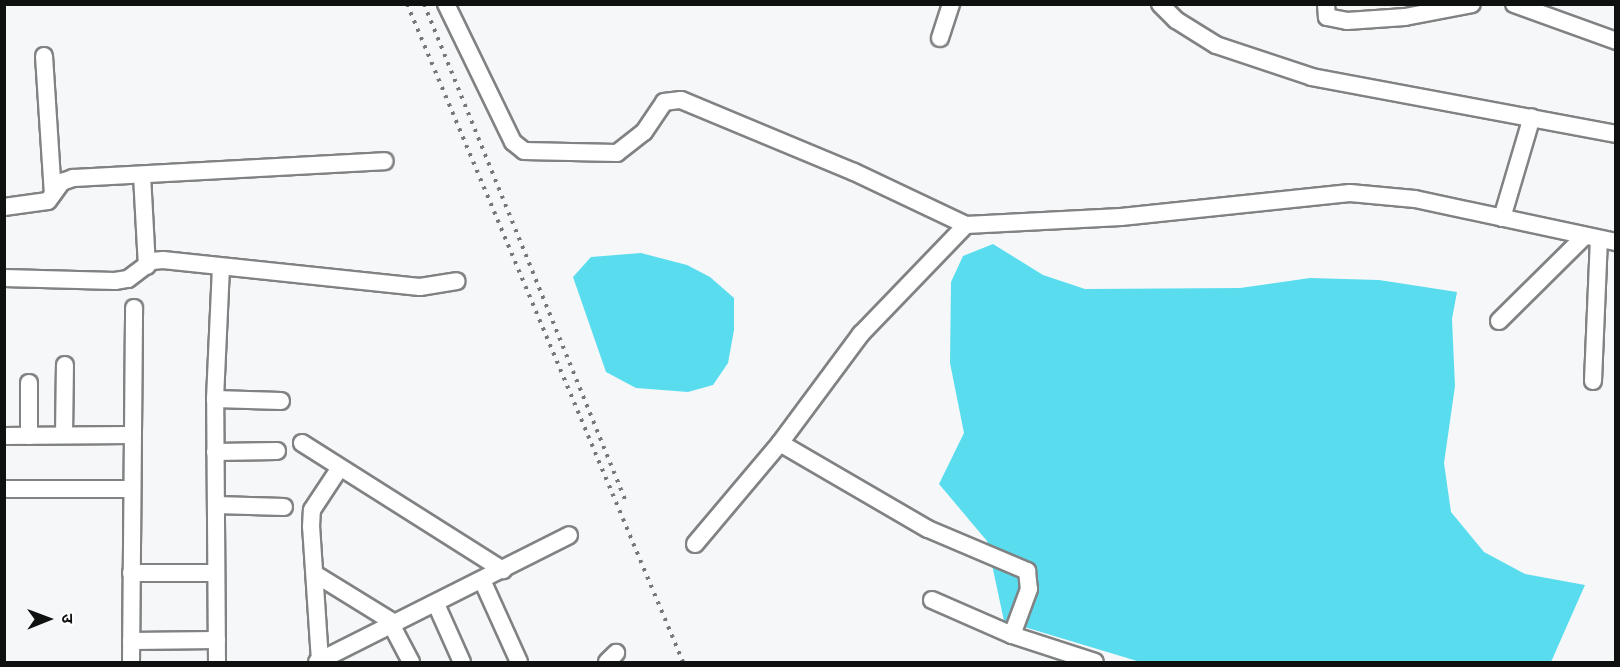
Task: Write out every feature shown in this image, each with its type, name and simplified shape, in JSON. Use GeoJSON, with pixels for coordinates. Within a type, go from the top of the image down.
{"type":"FeatureCollection","features":[{"type":"Feature","properties":{"kind":"street"},"geometry":{"type":"LineString","coordinates":[[446,4],[513,142],[524,151],[617,153],[644,132],[664,102],[681,100],[854,172],[966,225],[1120,216],[1350,193],[1415,199],[1600,239]]}},
{"type":"Feature","properties":{"kind":"street"},"geometry":{"type":"LineString","coordinates":[[940,38],[951,4]]}},
{"type":"Feature","properties":{"kind":"street"},"geometry":{"type":"LineString","coordinates":[[1160,4],[1176,20],[1216,45],[1312,77],[1422,100],[1532,117],[1616,134]]}},
{"type":"Feature","properties":{"kind":"street"},"geometry":{"type":"LineString","coordinates":[[1326,4],[1326,15],[1331,19],[1472,4]]}},
{"type":"Feature","properties":{"kind":"street"},"geometry":{"type":"LineString","coordinates":[[1523,6],[1616,41]]}},
{"type":"Feature","properties":{"kind":"street"},"geometry":{"type":"LineString","coordinates":[[44,56],[53,194]]}},
{"type":"Feature","properties":{"kind":"street"},"geometry":{"type":"LineString","coordinates":[[1502,218],[1532,117]]}},
{"type":"Feature","properties":{"kind":"street"},"geometry":{"type":"LineString","coordinates":[[4,207],[39,204],[68,179],[385,161]]}},
{"type":"Feature","properties":{"kind":"street"},"geometry":{"type":"LineString","coordinates":[[142,175],[147,266]]}},
{"type":"Feature","properties":{"kind":"street"},"geometry":{"type":"LineString","coordinates":[[695,544],[780,443],[861,334],[966,225]]}},
{"type":"Feature","properties":{"kind":"street"},"geometry":{"type":"LineString","coordinates":[[1499,321],[1600,239]]}},
{"type":"Feature","properties":{"kind":"street"},"geometry":{"type":"LineString","coordinates":[[1593,381],[1600,239]]}},
{"type":"Feature","properties":{"kind":"street"},"geometry":{"type":"LineString","coordinates":[[4,278],[115,281],[140,274],[147,266],[163,260],[420,287],[457,280]]}},
{"type":"Feature","properties":{"kind":"street"},"geometry":{"type":"LineString","coordinates":[[217,663],[215,399],[221,267]]}},
{"type":"Feature","properties":{"kind":"street"},"geometry":{"type":"LineString","coordinates":[[131,663],[131,435],[134,308]]}},
{"type":"Feature","properties":{"kind":"street"},"geometry":{"type":"LineString","coordinates":[[64,435],[65,365]]}},
{"type":"Feature","properties":{"kind":"street"},"geometry":{"type":"LineString","coordinates":[[29,383],[29,436]]}},
{"type":"Feature","properties":{"kind":"street"},"geometry":{"type":"LineString","coordinates":[[215,399],[281,400]]}},
{"type":"Feature","properties":{"kind":"street"},"geometry":{"type":"LineString","coordinates":[[4,436],[131,435]]}},
{"type":"Feature","properties":{"kind":"street"},"geometry":{"type":"LineString","coordinates":[[302,443],[339,469],[503,570]]}},
{"type":"Feature","properties":{"kind":"street"},"geometry":{"type":"LineString","coordinates":[[780,443],[928,529],[1027,571],[1029,589],[1012,635]]}},
{"type":"Feature","properties":{"kind":"street"},"geometry":{"type":"LineString","coordinates":[[215,452],[277,451]]}},
{"type":"Feature","properties":{"kind":"street"},"geometry":{"type":"LineString","coordinates":[[339,469],[312,510],[318,662],[345,657],[394,625],[569,536]]}},
{"type":"Feature","properties":{"kind":"street"},"geometry":{"type":"LineString","coordinates":[[4,489],[131,489]]}},
{"type":"Feature","properties":{"kind":"street"},"geometry":{"type":"LineString","coordinates":[[216,505],[284,507]]}},
{"type":"Feature","properties":{"kind":"street"},"geometry":{"type":"LineString","coordinates":[[131,573],[216,573]]}},
{"type":"Feature","properties":{"kind":"street"},"geometry":{"type":"LineString","coordinates":[[315,574],[394,625],[411,663]]}},
{"type":"Feature","properties":{"kind":"street"},"geometry":{"type":"LineString","coordinates":[[482,580],[519,663]]}},
{"type":"Feature","properties":{"kind":"street"},"geometry":{"type":"LineString","coordinates":[[932,600],[1066,658],[1095,663]]}},
{"type":"Feature","properties":{"kind":"street"},"geometry":{"type":"LineString","coordinates":[[436,604],[462,663]]}},
{"type":"Feature","properties":{"kind":"street"},"geometry":{"type":"LineString","coordinates":[[131,641],[217,640]]}},
{"type":"Feature","properties":{"kind":"water"},"geometry":{"type":"Polygon","coordinates":[[[993,244],[1043,275],[1085,289],[1240,288],[1310,278],[1379,280],[1457,292],[1452,319],[1455,386],[1444,463],[1451,512],[1484,552],[1525,574],[1585,585],[1551,662],[1137,661],[1004,621],[987,541],[939,484],[964,433],[950,363],[951,282],[963,256],[993,244]]]}},
{"type":"Feature","properties":{"kind":"water"},"geometry":{"type":"Polygon","coordinates":[[[641,253],[687,265],[710,277],[734,298],[734,330],[728,363],[713,385],[688,392],[636,388],[606,372],[573,277],[591,257],[641,253]]]}},
{"type":"Feature","properties":{"kind":"railway"},"geometry":{"type":"LineString","coordinates":[[407,4],[683,662]]}},
{"type":"Feature","properties":{"kind":"railway"},"geometry":{"type":"LineString","coordinates":[[424,4],[626,502]]}}]}
